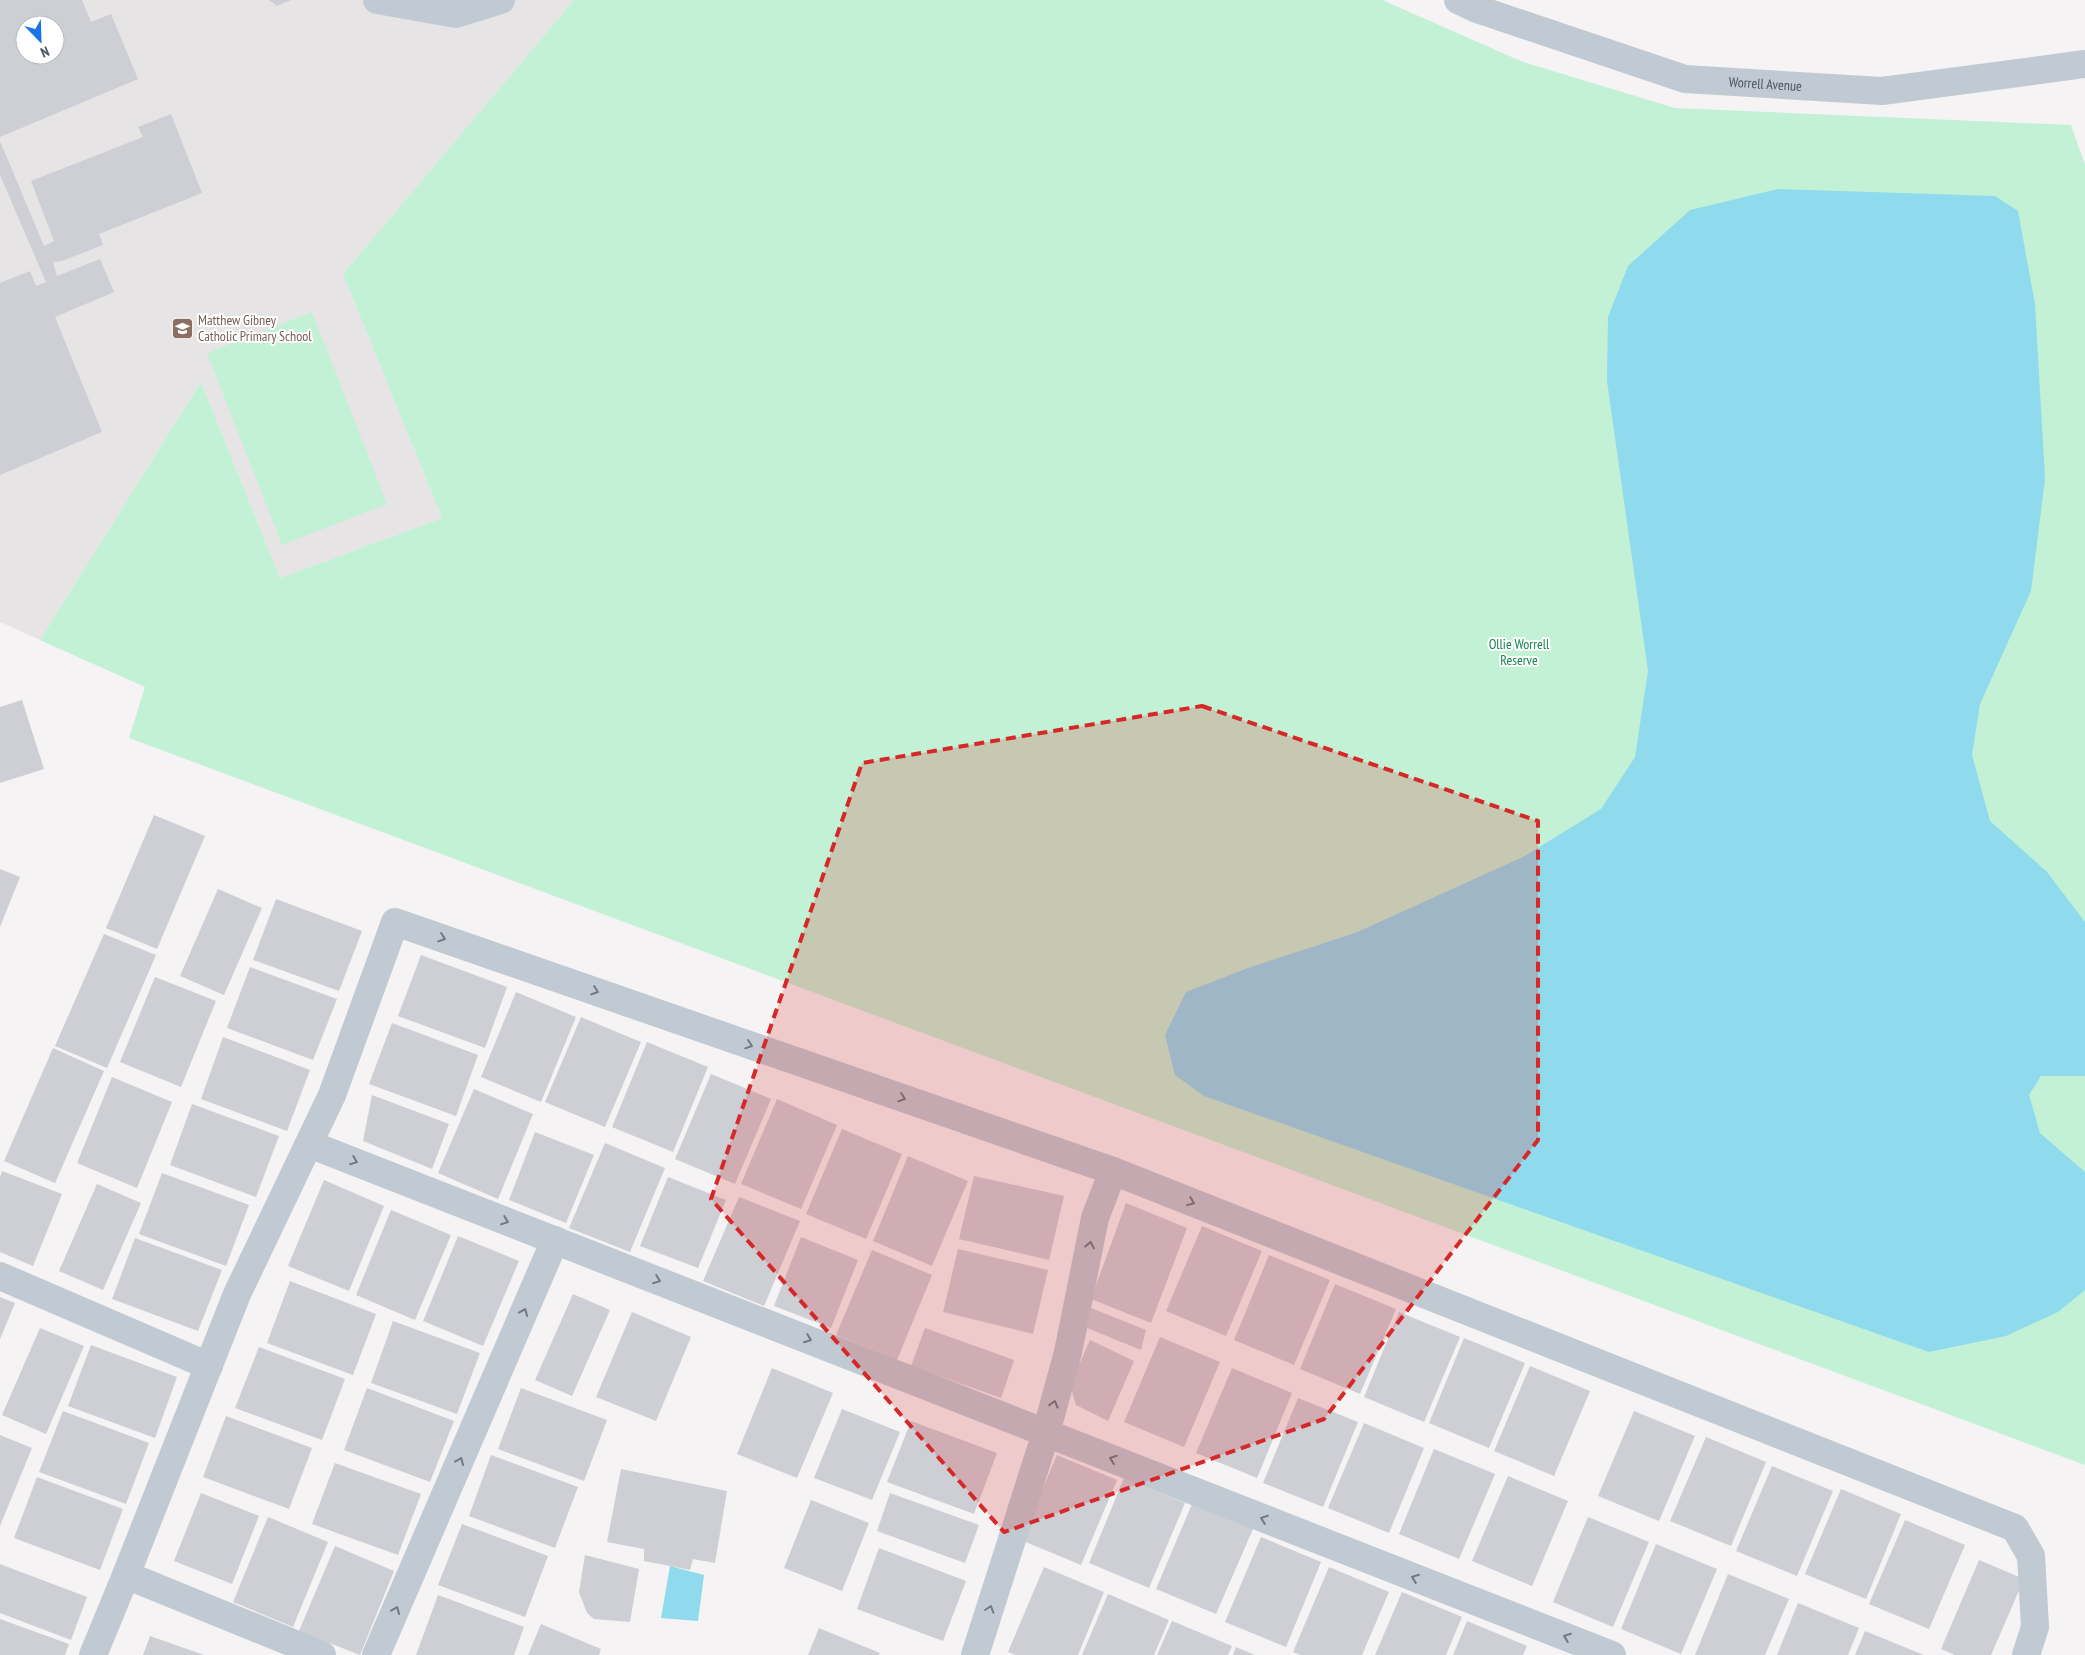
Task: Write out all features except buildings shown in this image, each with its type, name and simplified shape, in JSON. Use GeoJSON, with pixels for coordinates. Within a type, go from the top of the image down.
{"type":"FeatureCollection","features":[{"type":"Feature","properties":{"kind":"street"},"geometry":{"type":"LineString","coordinates":[[377,0],[456,14],[501,0]]}},
{"type":"Feature","properties":{"kind":"street","name":"Worrell Avenue"},"geometry":{"type":"LineString","coordinates":[[1458,0],[1477,9],[1685,78],[1882,91],[2085,64]]}},
{"type":"Feature","properties":{"kind":"street"},"geometry":{"type":"LineString","coordinates":[[93,1655],[237,1294],[332,1095],[396,922],[1113,1171],[2015,1528],[2031,1556],[2035,1627],[2026,1655]]}},
{"type":"Feature","properties":{"kind":"street"},"geometry":{"type":"LineString","coordinates":[[309,1144],[1612,1655]]}},
{"type":"Feature","properties":{"kind":"street"},"geometry":{"type":"LineString","coordinates":[[975,1655],[1046,1433],[1068,1352],[1095,1218],[1113,1171]]}},
{"type":"Feature","properties":{"kind":"street"},"geometry":{"type":"LineString","coordinates":[[376,1655],[555,1240]]}},
{"type":"Feature","properties":{"kind":"street"},"geometry":{"type":"LineString","coordinates":[[0,1276],[209,1366]]}},
{"type":"Feature","properties":{"kind":"street"},"geometry":{"type":"LineString","coordinates":[[126,1575],[322,1655]]}},
{"type":"Feature","properties":{"kind":"highlighted area"},"geometry":{"type":"Polygon","coordinates":[[[1202,706],[1538,821],[1538,1140],[1324,1419],[1004,1532],[711,1199],[862,763],[1202,706]]]}},
{"type":"Feature","properties":{"kind":"shaded area","name":"Matthew Gibney Catholic Primary School"},"geometry":{"type":"Polygon","coordinates":[[[0,0],[574,0],[343,274],[442,518],[280,578],[201,382],[40,640],[0,622],[0,0]]]}},
{"type":"Feature","properties":{"kind":"green space","name":"Ollie Worrell Reserve"},"geometry":{"type":"Polygon","coordinates":[[[574,0],[1382,0],[1523,62],[1675,108],[2071,125],[2085,165],[2085,1465],[129,738],[145,687],[40,640],[201,382],[280,578],[442,518],[343,274],[574,0]]]}},
{"type":"Feature","properties":{"kind":"green space"},"geometry":{"type":"Polygon","coordinates":[[[312,312],[387,504],[282,545],[207,353],[312,312]]]}},
{"type":"Feature","properties":{"kind":"water"},"geometry":{"type":"Polygon","coordinates":[[[1778,189],[1995,196],[2018,211],[2035,304],[2045,479],[2031,591],[1980,704],[1972,755],[1990,821],[2047,872],[2085,922],[2085,1076],[2041,1076],[2029,1095],[2040,1133],[2085,1172],[2085,1290],[2058,1312],[2006,1336],[1929,1352],[1204,1096],[1175,1075],[1165,1035],[1186,992],[1248,968],[1355,933],[1523,857],[1601,809],[1635,757],[1648,671],[1607,381],[1608,317],[1628,266],[1690,210],[1778,189]]]}},
{"type":"Feature","properties":{"kind":"water"},"geometry":{"type":"Polygon","coordinates":[[[670,1566],[704,1575],[698,1621],[661,1618],[670,1566]]]}},
{"type":"Feature","properties":{"kind":"place","name":"Matthew Gibney Catholic Primary School"},"geometry":{"type":"Point","coordinates":[182,328]}}]}
